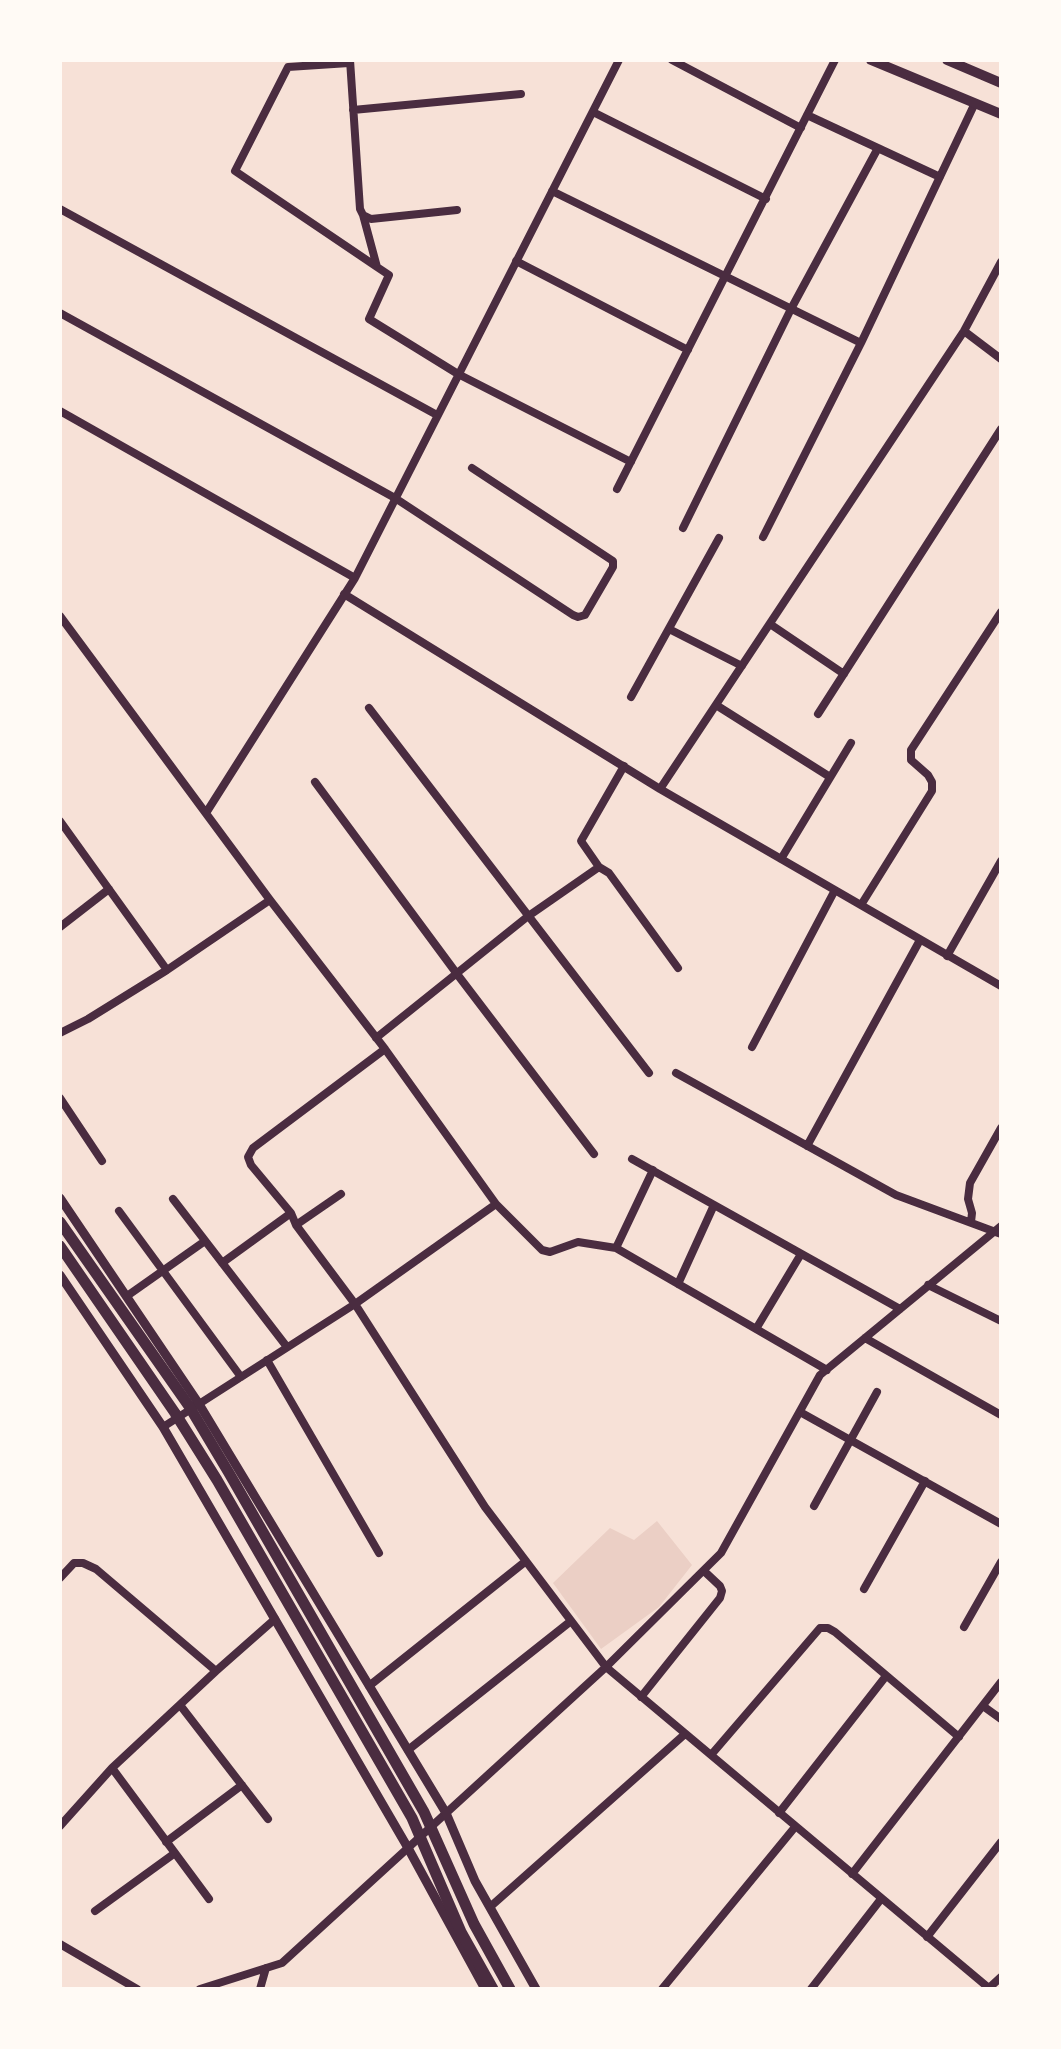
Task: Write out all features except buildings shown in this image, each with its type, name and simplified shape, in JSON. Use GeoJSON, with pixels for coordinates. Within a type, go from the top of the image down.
{"type":"FeatureCollection","features":[{"type":"Feature","properties":{"kind":"highway"},"geometry":{"type":"LineString","coordinates":[[60,1222],[190,1406],[424,1812],[474,1924],[510,1989]]}},
{"type":"Feature","properties":{"kind":"highway"},"geometry":{"type":"LineString","coordinates":[[60,1246],[176,1413],[227,1497],[412,1818],[489,1989]]}},
{"type":"Feature","properties":{"kind":"main road"},"geometry":{"type":"LineString","coordinates":[[871,60],[1001,114]]}},
{"type":"Feature","properties":{"kind":"main road"},"geometry":{"type":"LineString","coordinates":[[947,60],[1001,82]]}},
{"type":"Feature","properties":{"kind":"street"},"geometry":{"type":"LineString","coordinates":[[206,814],[354,578],[619,60]]}},
{"type":"Feature","properties":{"kind":"street"},"geometry":{"type":"LineString","coordinates":[[672,60],[801,128]]}},
{"type":"Feature","properties":{"kind":"street"},"geometry":{"type":"LineString","coordinates":[[617,488],[835,60]]}},
{"type":"Feature","properties":{"kind":"street"},"geometry":{"type":"LineString","coordinates":[[377,267],[360,209],[350,62],[288,66],[234,171],[377,267],[389,275],[369,319],[458,374],[631,462]]}},
{"type":"Feature","properties":{"kind":"street"},"geometry":{"type":"LineString","coordinates":[[353,110],[521,94]]}},
{"type":"Feature","properties":{"kind":"street"},"geometry":{"type":"LineString","coordinates":[[763,537],[975,103]]}},
{"type":"Feature","properties":{"kind":"street"},"geometry":{"type":"LineString","coordinates":[[593,112],[766,198]]}},
{"type":"Feature","properties":{"kind":"street"},"geometry":{"type":"LineString","coordinates":[[808,116],[940,176]]}},
{"type":"Feature","properties":{"kind":"street"},"geometry":{"type":"LineString","coordinates":[[683,528],[792,309],[878,148]]}},
{"type":"Feature","properties":{"kind":"street"},"geometry":{"type":"LineString","coordinates":[[552,190],[860,343]]}},
{"type":"Feature","properties":{"kind":"street"},"geometry":{"type":"LineString","coordinates":[[60,208],[437,415]]}},
{"type":"Feature","properties":{"kind":"street"},"geometry":{"type":"LineString","coordinates":[[363,214],[371,219],[457,210]]}},
{"type":"Feature","properties":{"kind":"street"},"geometry":{"type":"LineString","coordinates":[[516,261],[688,350]]}},
{"type":"Feature","properties":{"kind":"street"},"geometry":{"type":"LineString","coordinates":[[660,789],[964,331],[1001,262]]}},
{"type":"Feature","properties":{"kind":"street"},"geometry":{"type":"LineString","coordinates":[[60,313],[395,498],[573,615],[585,615],[614,566],[613,561],[472,468]]}},
{"type":"Feature","properties":{"kind":"street"},"geometry":{"type":"LineString","coordinates":[[964,331],[1001,360]]}},
{"type":"Feature","properties":{"kind":"street"},"geometry":{"type":"LineString","coordinates":[[60,411],[354,578]]}},
{"type":"Feature","properties":{"kind":"street"},"geometry":{"type":"LineString","coordinates":[[818,714],[1001,430]]}},
{"type":"Feature","properties":{"kind":"street"},"geometry":{"type":"LineString","coordinates":[[630,698],[719,538]]}},
{"type":"Feature","properties":{"kind":"street"},"geometry":{"type":"LineString","coordinates":[[344,594],[660,789],[1001,986]]}},
{"type":"Feature","properties":{"kind":"street"},"geometry":{"type":"LineString","coordinates":[[860,905],[932,791],[928,775],[911,760],[911,750],[1001,612]]}},
{"type":"Feature","properties":{"kind":"street"},"geometry":{"type":"LineString","coordinates":[[60,616],[385,1049],[496,1204],[542,1250],[550,1252],[578,1242],[616,1248],[827,1370]]}},
{"type":"Feature","properties":{"kind":"street"},"geometry":{"type":"LineString","coordinates":[[770,624],[844,674]]}},
{"type":"Feature","properties":{"kind":"street"},"geometry":{"type":"LineString","coordinates":[[668,629],[742,666]]}},
{"type":"Feature","properties":{"kind":"street"},"geometry":{"type":"LineString","coordinates":[[716,705],[830,777]]}},
{"type":"Feature","properties":{"kind":"street"},"geometry":{"type":"LineString","coordinates":[[369,708],[649,1073]]}},
{"type":"Feature","properties":{"kind":"street"},"geometry":{"type":"LineString","coordinates":[[780,859],[851,743]]}},
{"type":"Feature","properties":{"kind":"street"},"geometry":{"type":"LineString","coordinates":[[624,766],[580,841],[678,968]]}},
{"type":"Feature","properties":{"kind":"street"},"geometry":{"type":"LineString","coordinates":[[316,782],[594,1154]]}},
{"type":"Feature","properties":{"kind":"street"},"geometry":{"type":"LineString","coordinates":[[60,821],[166,970]]}},
{"type":"Feature","properties":{"kind":"street"},"geometry":{"type":"LineString","coordinates":[[948,956],[1001,861]]}},
{"type":"Feature","properties":{"kind":"street"},"geometry":{"type":"LineString","coordinates":[[376,1038],[528,917],[599,867]]}},
{"type":"Feature","properties":{"kind":"street"},"geometry":{"type":"LineString","coordinates":[[60,927],[109,889]]}},
{"type":"Feature","properties":{"kind":"street"},"geometry":{"type":"LineString","coordinates":[[752,1047],[834,890]]}},
{"type":"Feature","properties":{"kind":"street"},"geometry":{"type":"LineString","coordinates":[[60,1033],[166,970],[270,900]]}},
{"type":"Feature","properties":{"kind":"street"},"geometry":{"type":"LineString","coordinates":[[807,1146],[920,940]]}},
{"type":"Feature","properties":{"kind":"street"},"geometry":{"type":"LineString","coordinates":[[385,1049],[253,1148],[248,1157],[251,1165],[356,1304],[484,1507],[606,1667],[989,1989],[1001,1976]]}},
{"type":"Feature","properties":{"kind":"street"},"geometry":{"type":"LineString","coordinates":[[676,1073],[896,1195],[999,1230]]}},
{"type":"Feature","properties":{"kind":"street"},"geometry":{"type":"LineString","coordinates":[[60,1098],[102,1161]]}},
{"type":"Feature","properties":{"kind":"street"},"geometry":{"type":"LineString","coordinates":[[971,1222],[970,1183],[1001,1128]]}},
{"type":"Feature","properties":{"kind":"street"},"geometry":{"type":"LineString","coordinates":[[632,1158],[900,1309]]}},
{"type":"Feature","properties":{"kind":"street"},"geometry":{"type":"LineString","coordinates":[[616,1248],[652,1170]]}},
{"type":"Feature","properties":{"kind":"street"},"geometry":{"type":"LineString","coordinates":[[296,1225],[342,1194]]}},
{"type":"Feature","properties":{"kind":"street"},"geometry":{"type":"LineString","coordinates":[[60,1198],[198,1404],[370,1686],[446,1813],[475,1881],[536,1989]]}},
{"type":"Feature","properties":{"kind":"street"},"geometry":{"type":"LineString","coordinates":[[172,1199],[287,1348]]}},
{"type":"Feature","properties":{"kind":"street"},"geometry":{"type":"LineString","coordinates":[[163,1428],[356,1304],[496,1204]]}},
{"type":"Feature","properties":{"kind":"street"},"geometry":{"type":"LineString","coordinates":[[678,1284],[714,1205]]}},
{"type":"Feature","properties":{"kind":"street"},"geometry":{"type":"LineString","coordinates":[[119,1212],[241,1376]]}},
{"type":"Feature","properties":{"kind":"street"},"geometry":{"type":"LineString","coordinates":[[222,1263],[291,1213]]}},
{"type":"Feature","properties":{"kind":"street"},"geometry":{"type":"LineString","coordinates":[[200,1989],[282,1963],[606,1667],[722,1553],[820,1375],[999,1230]]}},
{"type":"Feature","properties":{"kind":"street"},"geometry":{"type":"LineString","coordinates":[[127,1296],[205,1241]]}},
{"type":"Feature","properties":{"kind":"street"},"geometry":{"type":"LineString","coordinates":[[756,1330],[801,1254]]}},
{"type":"Feature","properties":{"kind":"street"},"geometry":{"type":"LineString","coordinates":[[60,1276],[163,1428],[489,1989]]}},
{"type":"Feature","properties":{"kind":"street"},"geometry":{"type":"LineString","coordinates":[[928,1286],[1001,1321]]}},
{"type":"Feature","properties":{"kind":"street"},"geometry":{"type":"LineString","coordinates":[[865,1338],[1001,1416]]}},
{"type":"Feature","properties":{"kind":"street"},"geometry":{"type":"LineString","coordinates":[[266,1360],[379,1553]]}},
{"type":"Feature","properties":{"kind":"street"},"geometry":{"type":"LineString","coordinates":[[814,1506],[877,1392]]}},
{"type":"Feature","properties":{"kind":"street"},"geometry":{"type":"LineString","coordinates":[[800,1412],[1001,1524]]}},
{"type":"Feature","properties":{"kind":"street"},"geometry":{"type":"LineString","coordinates":[[864,1588],[925,1481]]}},
{"type":"Feature","properties":{"kind":"street"},"geometry":{"type":"LineString","coordinates":[[370,1686],[526,1561]]}},
{"type":"Feature","properties":{"kind":"street"},"geometry":{"type":"LineString","coordinates":[[964,1627],[1001,1562]]}},
{"type":"Feature","properties":{"kind":"street"},"geometry":{"type":"LineString","coordinates":[[60,1578],[74,1563],[96,1568],[216,1670]]}},
{"type":"Feature","properties":{"kind":"street"},"geometry":{"type":"LineString","coordinates":[[641,1697],[720,1598],[720,1586],[704,1571]]}},
{"type":"Feature","properties":{"kind":"street"},"geometry":{"type":"LineString","coordinates":[[60,1826],[112,1768],[275,1620]]}},
{"type":"Feature","properties":{"kind":"street"},"geometry":{"type":"LineString","coordinates":[[408,1750],[571,1620]]}},
{"type":"Feature","properties":{"kind":"street"},"geometry":{"type":"LineString","coordinates":[[711,1755],[820,1628],[835,1632],[959,1737]]}},
{"type":"Feature","properties":{"kind":"street"},"geometry":{"type":"LineString","coordinates":[[779,1813],[886,1676]]}},
{"type":"Feature","properties":{"kind":"street"},"geometry":{"type":"LineString","coordinates":[[852,1874],[1001,1682]]}},
{"type":"Feature","properties":{"kind":"street"},"geometry":{"type":"LineString","coordinates":[[180,1704],[268,1819]]}},
{"type":"Feature","properties":{"kind":"street"},"geometry":{"type":"LineString","coordinates":[[983,1706],[1001,1719]]}},
{"type":"Feature","properties":{"kind":"street"},"geometry":{"type":"LineString","coordinates":[[490,1907],[686,1734]]}},
{"type":"Feature","properties":{"kind":"street"},"geometry":{"type":"LineString","coordinates":[[112,1768],[209,1899]]}},
{"type":"Feature","properties":{"kind":"street"},"geometry":{"type":"LineString","coordinates":[[166,1842],[242,1786]]}},
{"type":"Feature","properties":{"kind":"street"},"geometry":{"type":"LineString","coordinates":[[662,1989],[795,1826]]}},
{"type":"Feature","properties":{"kind":"street"},"geometry":{"type":"LineString","coordinates":[[927,1938],[1001,1842]]}},
{"type":"Feature","properties":{"kind":"street"},"geometry":{"type":"LineString","coordinates":[[95,1911],[175,1854]]}},
{"type":"Feature","properties":{"kind":"street"},"geometry":{"type":"LineString","coordinates":[[811,1989],[881,1899]]}},
{"type":"Feature","properties":{"kind":"street"},"geometry":{"type":"LineString","coordinates":[[60,1944],[137,1989]]}},
{"type":"Feature","properties":{"kind":"street"},"geometry":{"type":"LineString","coordinates":[[260,1989],[266,1968]]}},
{"type":"Feature","properties":{"kind":"shaded area"},"geometry":{"type":"Polygon","coordinates":[[[657,1521],[692,1565],[659,1607],[601,1649],[553,1583],[610,1528],[634,1540],[657,1521]]]}}]}
